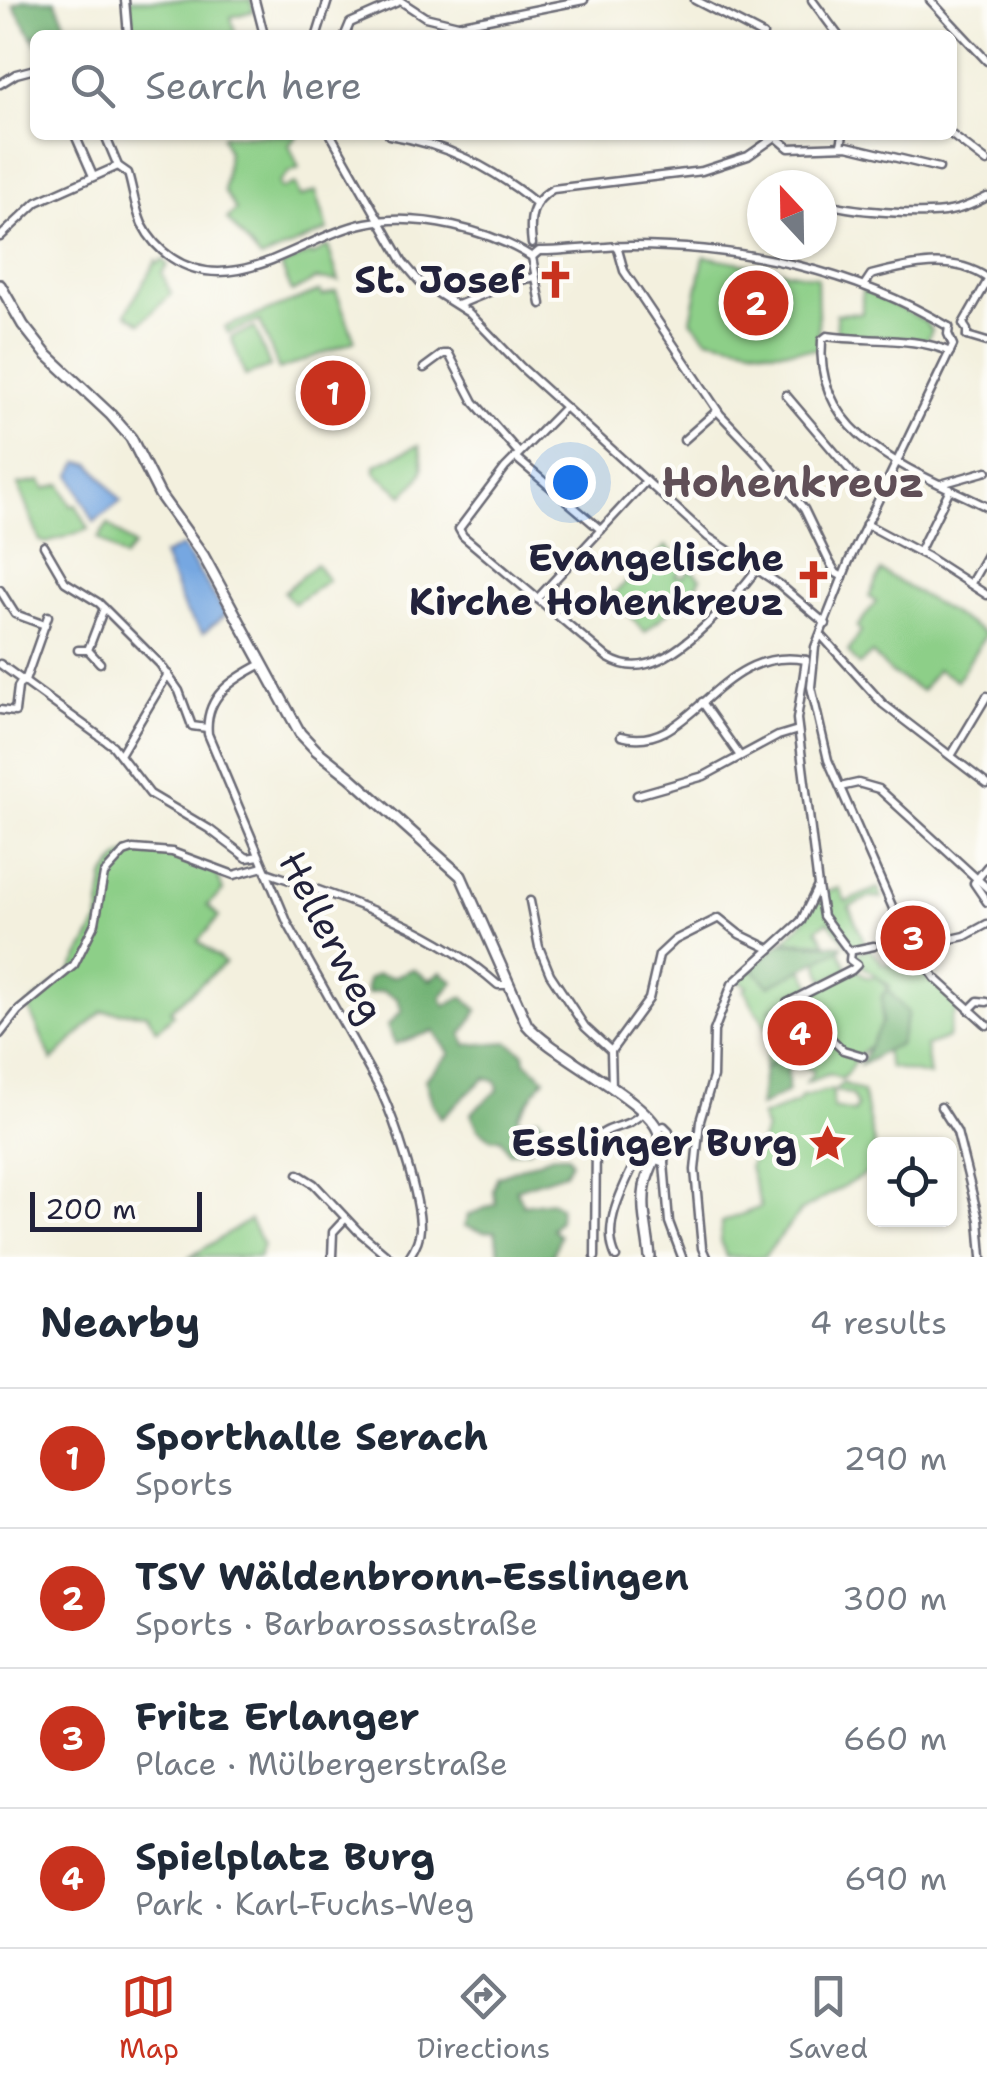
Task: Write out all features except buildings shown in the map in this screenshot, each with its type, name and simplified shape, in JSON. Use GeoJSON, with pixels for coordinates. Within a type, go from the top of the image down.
{"type":"FeatureCollection","features":[{"type":"Feature","properties":{"kind":"main road"},"geometry":{"type":"LineString","coordinates":[[0,285],[40,348],[131,438],[160,495],[200,549],[282,702],[308,742],[461,876],[520,1014],[539,1040],[612,1088],[657,1129],[658,1159],[644,1197],[650,1257]]}},
{"type":"Feature","properties":{"kind":"street"},"geometry":{"type":"LineString","coordinates":[[125,0],[128,30]]}},
{"type":"Feature","properties":{"kind":"street"},"geometry":{"type":"LineString","coordinates":[[254,0],[263,30]]}},
{"type":"Feature","properties":{"kind":"street"},"geometry":{"type":"LineString","coordinates":[[319,30],[328,0]]}},
{"type":"Feature","properties":{"kind":"street"},"geometry":{"type":"LineString","coordinates":[[347,30],[350,23],[399,0],[430,19],[458,24],[584,0]]}},
{"type":"Feature","properties":{"kind":"street"},"geometry":{"type":"LineString","coordinates":[[695,0],[752,30]]}},
{"type":"Feature","properties":{"kind":"street"},"geometry":{"type":"LineString","coordinates":[[812,0],[834,30]]}},
{"type":"Feature","properties":{"kind":"street"},"geometry":{"type":"LineString","coordinates":[[930,0],[987,62]]}},
{"type":"Feature","properties":{"kind":"street"},"geometry":{"type":"LineString","coordinates":[[0,84],[30,71]]}},
{"type":"Feature","properties":{"kind":"street"},"geometry":{"type":"LineString","coordinates":[[957,139],[987,162]]}},
{"type":"Feature","properties":{"kind":"street"},"geometry":{"type":"LineString","coordinates":[[77,140],[93,176]]}},
{"type":"Feature","properties":{"kind":"street"},"geometry":{"type":"LineString","coordinates":[[107,140],[118,166],[128,173],[150,237],[174,260],[198,270],[250,268],[328,234],[379,220],[440,224],[539,251],[617,246],[703,249],[748,256],[864,284],[949,327]]}},
{"type":"Feature","properties":{"kind":"street"},"geometry":{"type":"LineString","coordinates":[[334,140],[414,277],[458,305],[714,542],[785,588],[826,624]]}},
{"type":"Feature","properties":{"kind":"street"},"geometry":{"type":"LineString","coordinates":[[419,140],[465,156],[536,203]]}},
{"type":"Feature","properties":{"kind":"street"},"geometry":{"type":"LineString","coordinates":[[541,304],[528,247],[530,220],[536,203],[546,192],[564,186],[712,169],[748,156],[771,140]]}},
{"type":"Feature","properties":{"kind":"street"},"geometry":{"type":"LineString","coordinates":[[782,140],[791,148],[841,145],[939,168]]}},
{"type":"Feature","properties":{"kind":"street"},"geometry":{"type":"LineString","coordinates":[[841,145],[842,140]]}},
{"type":"Feature","properties":{"kind":"street"},"geometry":{"type":"LineString","coordinates":[[0,237],[37,202],[118,166]]}},
{"type":"Feature","properties":{"kind":"street"},"geometry":{"type":"LineString","coordinates":[[837,204],[933,213],[955,210],[987,197]]}},
{"type":"Feature","properties":{"kind":"street"},"geometry":{"type":"LineString","coordinates":[[617,246],[626,274],[718,411],[802,506],[828,561],[844,578]]}},
{"type":"Feature","properties":{"kind":"street"},"geometry":{"type":"LineString","coordinates":[[532,258],[539,251]]}},
{"type":"Feature","properties":{"kind":"street"},"geometry":{"type":"LineString","coordinates":[[864,284],[871,275],[916,264],[963,268],[987,280],[963,324],[967,336]]}},
{"type":"Feature","properties":{"kind":"street"},"geometry":{"type":"LineString","coordinates":[[458,305],[535,277]]}},
{"type":"Feature","properties":{"kind":"street"},"geometry":{"type":"LineString","coordinates":[[963,324],[954,323],[948,336],[954,342],[962,342],[967,336]]}},
{"type":"Feature","properties":{"kind":"street"},"geometry":{"type":"LineString","coordinates":[[967,336],[987,342]]}},
{"type":"Feature","properties":{"kind":"street"},"geometry":{"type":"LineString","coordinates":[[950,352],[926,343],[822,338],[824,374],[842,416],[870,445],[902,468],[987,507]]}},
{"type":"Feature","properties":{"kind":"street"},"geometry":{"type":"LineString","coordinates":[[863,1056],[843,1050],[826,1034],[806,1040],[791,1052],[784,1010],[787,1004],[857,965],[822,914],[798,704],[809,660],[866,524],[954,342]]}},
{"type":"Feature","properties":{"kind":"street"},"geometry":{"type":"LineString","coordinates":[[424,368],[446,353],[488,421],[517,455],[601,530]]}},
{"type":"Feature","properties":{"kind":"street"},"geometry":{"type":"LineString","coordinates":[[786,394],[859,480],[881,492]]}},
{"type":"Feature","properties":{"kind":"street"},"geometry":{"type":"LineString","coordinates":[[565,407],[517,455],[459,531],[537,599],[611,660],[641,666],[658,660],[683,642],[725,605],[756,569]]}},
{"type":"Feature","properties":{"kind":"street"},"geometry":{"type":"LineString","coordinates":[[684,440],[718,411]]}},
{"type":"Feature","properties":{"kind":"street"},"geometry":{"type":"LineString","coordinates":[[940,484],[987,471]]}},
{"type":"Feature","properties":{"kind":"street"},"geometry":{"type":"LineString","coordinates":[[960,494],[959,485],[964,479]]}},
{"type":"Feature","properties":{"kind":"street"},"geometry":{"type":"LineString","coordinates":[[537,599],[646,480]]}},
{"type":"Feature","properties":{"kind":"street"},"geometry":{"type":"LineString","coordinates":[[919,552],[950,489]]}},
{"type":"Feature","properties":{"kind":"street"},"geometry":{"type":"LineString","coordinates":[[866,524],[987,595]]}},
{"type":"Feature","properties":{"kind":"street","name":"Hellerweg"},"geometry":{"type":"LineString","coordinates":[[44,546],[65,582],[104,608],[168,674],[192,724],[207,728],[288,924],[393,1118],[420,1224],[418,1242],[409,1257]]}},
{"type":"Feature","properties":{"kind":"street"},"geometry":{"type":"LineString","coordinates":[[970,583],[987,556]]}},
{"type":"Feature","properties":{"kind":"street"},"geometry":{"type":"LineString","coordinates":[[0,590],[16,614],[46,620],[18,687],[16,712],[0,710]]}},
{"type":"Feature","properties":{"kind":"street"},"geometry":{"type":"LineString","coordinates":[[88,650],[104,608]]}},
{"type":"Feature","properties":{"kind":"street"},"geometry":{"type":"LineString","coordinates":[[821,634],[883,704],[987,784]]}},
{"type":"Feature","properties":{"kind":"street"},"geometry":{"type":"LineString","coordinates":[[78,650],[88,650],[100,663]]}},
{"type":"Feature","properties":{"kind":"street"},"geometry":{"type":"LineString","coordinates":[[620,736],[657,736],[738,672],[754,664],[780,658],[809,660]]}},
{"type":"Feature","properties":{"kind":"street"},"geometry":{"type":"LineString","coordinates":[[809,660],[815,714],[840,787],[912,948],[942,986],[987,1026]]}},
{"type":"Feature","properties":{"kind":"street"},"geometry":{"type":"LineString","coordinates":[[0,664],[121,753],[148,792],[209,828],[247,858],[258,856]]}},
{"type":"Feature","properties":{"kind":"street"},"geometry":{"type":"LineString","coordinates":[[207,728],[218,693],[262,664]]}},
{"type":"Feature","properties":{"kind":"street"},"geometry":{"type":"LineString","coordinates":[[121,753],[168,674]]}},
{"type":"Feature","properties":{"kind":"street"},"geometry":{"type":"LineString","coordinates":[[951,756],[987,696]]}},
{"type":"Feature","properties":{"kind":"street"},"geometry":{"type":"LineString","coordinates":[[702,702],[740,756]]}},
{"type":"Feature","properties":{"kind":"street"},"geometry":{"type":"LineString","coordinates":[[638,795],[704,776],[782,734],[798,730]]}},
{"type":"Feature","properties":{"kind":"street"},"geometry":{"type":"LineString","coordinates":[[840,787],[858,783],[879,788],[987,888]]}},
{"type":"Feature","properties":{"kind":"street"},"geometry":{"type":"LineString","coordinates":[[0,1034],[18,1011],[78,959],[98,916],[103,876],[124,852],[144,849],[175,853],[233,874],[264,870],[389,916],[437,942],[498,985],[509,985]]}},
{"type":"Feature","properties":{"kind":"street"},"geometry":{"type":"LineString","coordinates":[[987,867],[974,886],[987,902]]}},
{"type":"Feature","properties":{"kind":"street"},"geometry":{"type":"LineString","coordinates":[[706,1257],[694,1170],[699,1128],[713,1077],[712,1035],[730,988],[744,970],[802,921],[818,886]]}},
{"type":"Feature","properties":{"kind":"street"},"geometry":{"type":"LineString","coordinates":[[530,901],[539,947],[550,974],[585,1026],[610,1051],[612,1088]]}},
{"type":"Feature","properties":{"kind":"street"},"geometry":{"type":"LineString","coordinates":[[610,1051],[649,998],[655,982],[656,960],[675,940],[719,918],[770,949]]}},
{"type":"Feature","properties":{"kind":"street"},"geometry":{"type":"LineString","coordinates":[[912,948],[965,936],[987,924]]}},
{"type":"Feature","properties":{"kind":"street"},"geometry":{"type":"LineString","coordinates":[[850,952],[874,946]]}},
{"type":"Feature","properties":{"kind":"street"},"geometry":{"type":"LineString","coordinates":[[969,1010],[978,1001],[987,1002]]}},
{"type":"Feature","properties":{"kind":"street"},"geometry":{"type":"LineString","coordinates":[[941,1107],[957,1132],[978,1220],[982,1257]]}},
{"type":"Feature","properties":{"kind":"street"},"geometry":{"type":"LineString","coordinates":[[595,1257],[596,1140],[603,1132],[633,1122],[642,1113]]}},
{"type":"Feature","properties":{"kind":"street"},"geometry":{"type":"LineString","coordinates":[[616,1257],[610,1241],[611,1220],[637,1158],[644,1154],[658,1159],[669,1222],[682,1257]]}},
{"type":"Feature","properties":{"kind":"street"},"geometry":{"type":"LineString","coordinates":[[298,1174],[318,1188],[345,1219],[389,1257]]}},
{"type":"Feature","properties":{"kind":"street"},"geometry":{"type":"LineString","coordinates":[[332,1257],[332,1235],[345,1219]]}},
{"type":"Feature","properties":{"kind":"green space"},"geometry":{"type":"Polygon","coordinates":[[[24,0],[55,0],[67,26],[83,30],[30,30],[30,34],[13,5],[24,0]]]}},
{"type":"Feature","properties":{"kind":"green space"},"geometry":{"type":"Polygon","coordinates":[[[127,0],[251,0],[254,11],[231,17],[235,30],[130,30],[127,0]]]}},
{"type":"Feature","properties":{"kind":"green space"},"geometry":{"type":"Polygon","coordinates":[[[223,140],[294,140],[289,145],[299,168],[279,183],[281,189],[295,184],[300,197],[316,191],[328,230],[261,259],[227,219],[236,210],[224,191],[228,152],[223,140]]]}},
{"type":"Feature","properties":{"kind":"green space"},"geometry":{"type":"Polygon","coordinates":[[[328,246],[339,281],[316,279],[292,292],[281,266],[328,246]]]}},
{"type":"Feature","properties":{"kind":"green space"},"geometry":{"type":"Polygon","coordinates":[[[704,256],[817,277],[819,349],[773,351],[707,338],[691,320],[704,256]]]}},
{"type":"Feature","properties":{"kind":"green space"},"geometry":{"type":"Polygon","coordinates":[[[163,260],[168,265],[162,273],[171,294],[141,323],[126,313],[156,261],[158,264],[163,260]]]}},
{"type":"Feature","properties":{"kind":"green space"},"geometry":{"type":"Polygon","coordinates":[[[862,289],[925,321],[932,330],[927,340],[837,335],[836,314],[862,313],[862,289]]]}},
{"type":"Feature","properties":{"kind":"green space"},"geometry":{"type":"Polygon","coordinates":[[[320,291],[322,296],[336,291],[355,341],[279,370],[260,321],[228,333],[225,327],[320,291]]]}},
{"type":"Feature","properties":{"kind":"green space"},"geometry":{"type":"Polygon","coordinates":[[[255,328],[270,367],[245,376],[231,337],[255,328]]]}},
{"type":"Feature","properties":{"kind":"green space"},"geometry":{"type":"Polygon","coordinates":[[[419,445],[422,473],[403,495],[375,473],[375,465],[419,445]]]}},
{"type":"Feature","properties":{"kind":"green space"},"geometry":{"type":"Polygon","coordinates":[[[41,481],[45,489],[61,484],[71,506],[76,505],[89,529],[47,543],[40,541],[18,485],[41,481]]]}},
{"type":"Feature","properties":{"kind":"green space"},"geometry":{"type":"Polygon","coordinates":[[[108,524],[134,546],[124,558],[98,538],[108,524]]]}},
{"type":"Feature","properties":{"kind":"green space"},"geometry":{"type":"Polygon","coordinates":[[[666,546],[685,564],[676,576],[684,576],[690,569],[701,578],[695,589],[645,632],[611,596],[666,546]]]}},
{"type":"Feature","properties":{"kind":"green space"},"geometry":{"type":"Polygon","coordinates":[[[316,564],[328,580],[294,604],[284,592],[316,564]]]}},
{"type":"Feature","properties":{"kind":"green space"},"geometry":{"type":"Polygon","coordinates":[[[881,571],[986,634],[957,681],[937,669],[922,691],[891,673],[872,653],[859,665],[848,652],[861,631],[857,627],[876,602],[869,597],[881,571]]]}},
{"type":"Feature","properties":{"kind":"green space"},"geometry":{"type":"Polygon","coordinates":[[[132,851],[170,854],[216,871],[223,891],[207,905],[219,917],[198,941],[225,963],[170,1010],[174,1014],[157,1030],[147,1014],[102,1011],[52,1061],[28,1006],[71,971],[98,922],[104,877],[119,858],[132,851]]]}},
{"type":"Feature","properties":{"kind":"green space"},"geometry":{"type":"Polygon","coordinates":[[[839,888],[846,902],[878,888],[882,898],[870,897],[849,907],[865,943],[870,945],[852,949],[828,921],[817,929],[826,943],[784,941],[803,922],[818,894],[839,888]]]}},
{"type":"Feature","properties":{"kind":"green space"},"geometry":{"type":"Polygon","coordinates":[[[781,943],[842,948],[769,986],[751,967],[781,943]]]}},
{"type":"Feature","properties":{"kind":"green space"},"geometry":{"type":"Polygon","coordinates":[[[839,949],[848,969],[824,981],[817,960],[839,949]]]}},
{"type":"Feature","properties":{"kind":"green space"},"geometry":{"type":"Polygon","coordinates":[[[869,949],[881,964],[912,957],[959,1007],[948,1038],[926,1046],[930,1076],[889,1067],[885,1052],[888,1047],[899,1045],[908,1014],[887,989],[882,996],[877,1038],[845,1076],[842,1079],[829,1074],[806,1083],[814,1071],[797,1063],[803,1048],[793,1042],[787,1006],[857,969],[866,977],[877,977],[888,988],[890,986],[853,959],[855,953],[869,949]]]}},
{"type":"Feature","properties":{"kind":"green space"},"geometry":{"type":"Polygon","coordinates":[[[751,967],[769,986],[803,969],[812,986],[772,1009],[785,1052],[764,1070],[767,1030],[744,991],[747,986],[738,981],[751,967]]]}},
{"type":"Feature","properties":{"kind":"green space"},"geometry":{"type":"Polygon","coordinates":[[[413,969],[430,980],[441,972],[454,982],[441,997],[445,1006],[463,997],[478,1010],[462,1035],[466,1045],[508,1042],[524,1053],[525,1061],[545,1078],[518,1116],[521,1124],[538,1117],[545,1125],[530,1149],[509,1152],[500,1138],[492,1139],[478,1129],[471,1113],[498,1090],[496,1081],[485,1078],[441,1118],[425,1079],[450,1054],[434,1031],[395,1044],[387,1026],[402,1011],[397,998],[382,991],[367,994],[367,980],[377,974],[393,977],[413,969]]]}},
{"type":"Feature","properties":{"kind":"green space"},"geometry":{"type":"Polygon","coordinates":[[[887,989],[908,1013],[899,1045],[860,1065],[882,1022],[882,996],[887,989]]]}},
{"type":"Feature","properties":{"kind":"green space"},"geometry":{"type":"Polygon","coordinates":[[[785,1000],[793,1042],[803,1048],[797,1063],[788,1064],[788,1091],[759,1107],[764,1070],[784,1052],[771,1009],[785,1000]]]}},
{"type":"Feature","properties":{"kind":"green space"},"geometry":{"type":"Polygon","coordinates":[[[843,1083],[863,1092],[873,1137],[867,1137],[867,1173],[801,1211],[764,1257],[726,1257],[721,1222],[761,1207],[749,1167],[766,1130],[761,1117],[798,1102],[802,1096],[829,1090],[833,1090],[833,1108],[854,1112],[857,1106],[852,1095],[835,1090],[843,1083]]]}},
{"type":"Feature","properties":{"kind":"green space"},"geometry":{"type":"Polygon","coordinates":[[[553,1155],[568,1155],[571,1162],[565,1173],[516,1189],[523,1205],[551,1201],[560,1207],[559,1221],[552,1228],[560,1236],[552,1257],[497,1257],[495,1231],[464,1226],[468,1215],[496,1204],[493,1190],[497,1177],[553,1155]]]}},
{"type":"Feature","properties":{"kind":"green space"},"geometry":{"type":"Polygon","coordinates":[[[250,1220],[263,1245],[259,1257],[190,1257],[250,1220]]]}},
{"type":"Feature","properties":{"kind":"water"},"geometry":{"type":"Polygon","coordinates":[[[79,462],[91,464],[121,501],[94,522],[71,475],[79,462]]]}},
{"type":"Feature","properties":{"kind":"water"},"geometry":{"type":"Polygon","coordinates":[[[182,546],[226,614],[203,633],[185,611],[163,555],[182,546]]]}},
{"type":"Feature","properties":{"kind":"place","name":"St. Josef"},"geometry":{"type":"Point","coordinates":[555,280]}},
{"type":"Feature","properties":{"kind":"place","name":"TSV Wäldenbronn-Esslingen"},"geometry":{"type":"Point","coordinates":[756,303]}},
{"type":"Feature","properties":{"kind":"place","name":"Sporthalle Serach"},"geometry":{"type":"Point","coordinates":[333,393]}},
{"type":"Feature","properties":{"kind":"place","name":"Evangelische Kirche Hohenkreuz"},"geometry":{"type":"Point","coordinates":[814,580]}},
{"type":"Feature","properties":{"kind":"place","name":"Fritz Erlanger"},"geometry":{"type":"Point","coordinates":[913,938]}},
{"type":"Feature","properties":{"kind":"place","name":"Spielplatz Burg"},"geometry":{"type":"Point","coordinates":[800,1033]}},
{"type":"Feature","properties":{"kind":"place","name":"Esslinger Burg"},"geometry":{"type":"Point","coordinates":[827,1143]}},
{"type":"Feature","properties":{"kind":"district","name":"Hohenkreuz"},"geometry":{"type":"Point","coordinates":[793,482]}}]}
